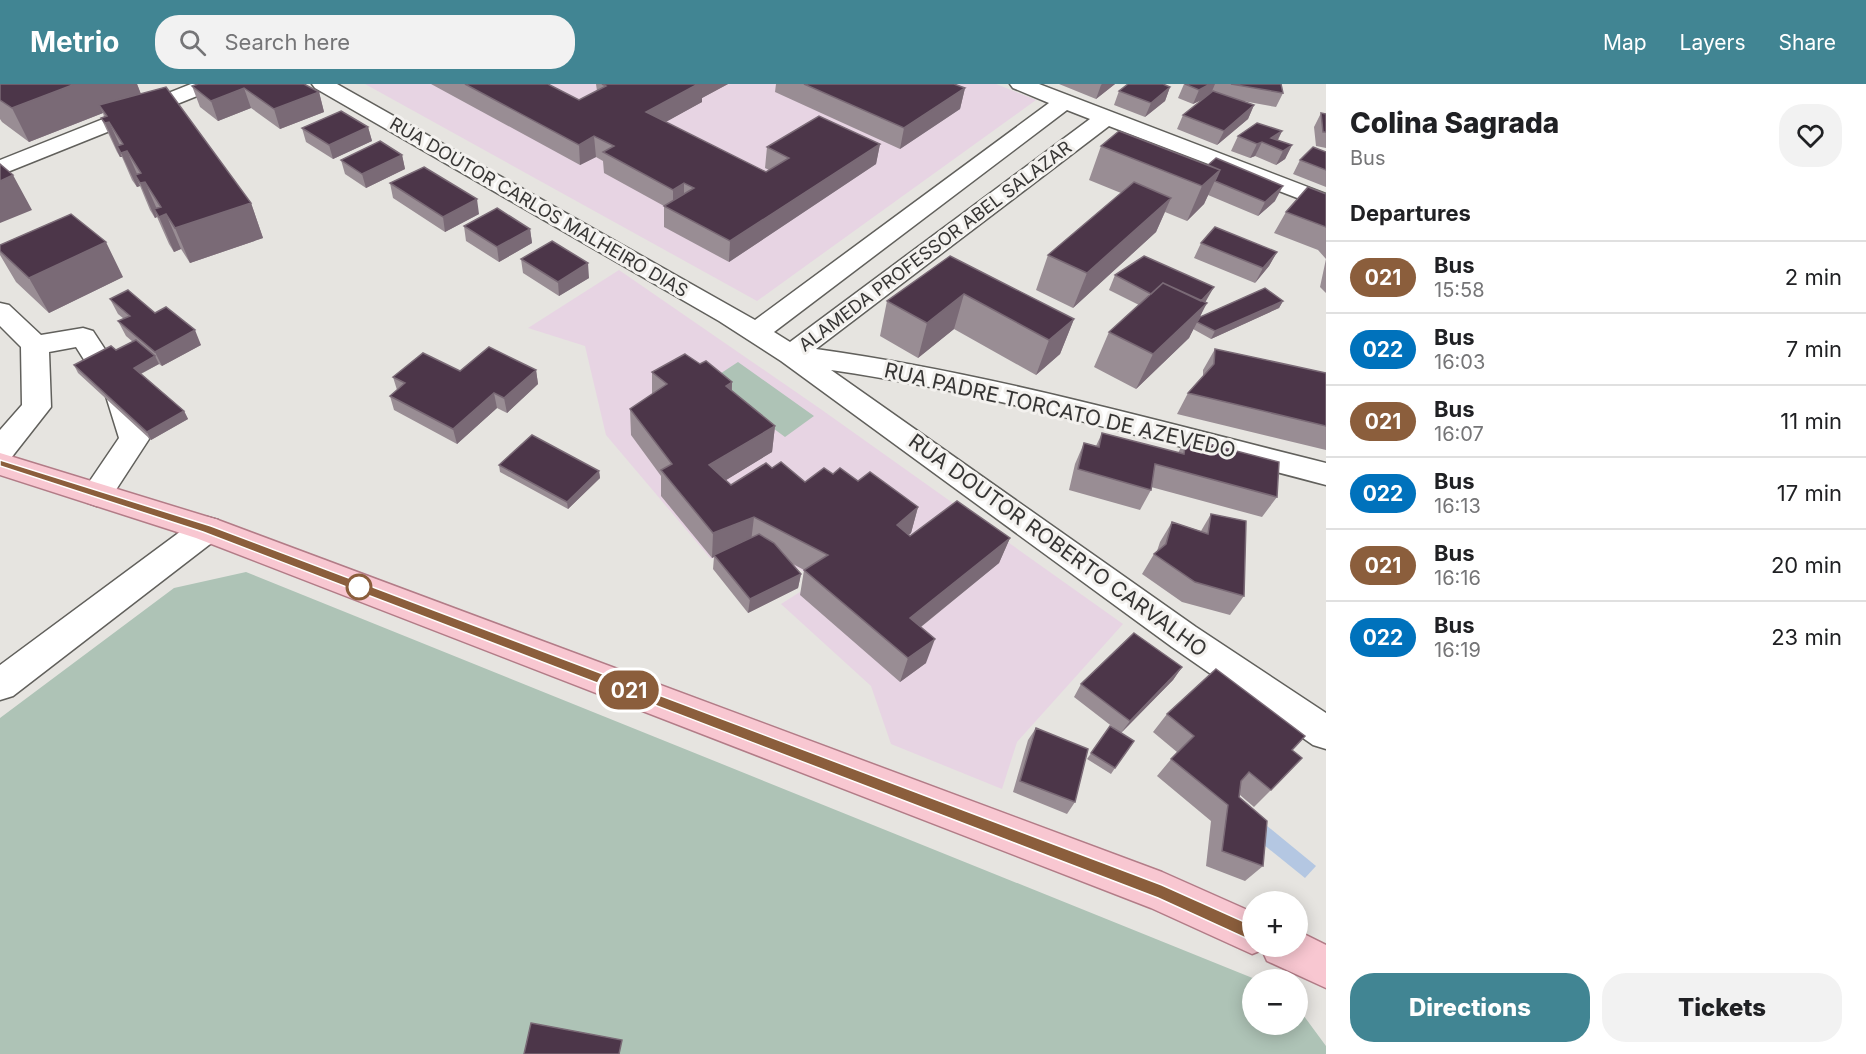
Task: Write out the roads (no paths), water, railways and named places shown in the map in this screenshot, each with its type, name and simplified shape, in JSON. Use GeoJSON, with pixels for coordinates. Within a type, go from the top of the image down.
{"type":"FeatureCollection","features":[{"type":"Feature","properties":{"kind":"main road"},"geometry":{"type":"LineString","coordinates":[[0,464],[207,529],[1162,892],[1242,928]]}},
{"type":"Feature","properties":{"kind":"main road"},"geometry":{"type":"LineString","coordinates":[[1306,957],[1326,966]]}},
{"type":"Feature","properties":{"kind":"street"},"geometry":{"type":"LineString","coordinates":[[0,168],[156,96],[210,84]]}},
{"type":"Feature","properties":{"kind":"street","name":"RUA DOUTOR CARLOS MALHEIRO DIAS"},"geometry":{"type":"LineString","coordinates":[[322,84],[756,332]]}},
{"type":"Feature","properties":{"kind":"street"},"geometry":{"type":"LineString","coordinates":[[1020,84],[1326,202]]}},
{"type":"Feature","properties":{"kind":"street","name":"ALAMEDA PROFESSOR ABEL SALAZAR"},"geometry":{"type":"LineString","coordinates":[[1065,101],[756,332],[792,355],[1105,118]]}},
{"type":"Feature","properties":{"kind":"street"},"geometry":{"type":"LineString","coordinates":[[0,311],[35,345],[37,407],[0,450]]}},
{"type":"Feature","properties":{"kind":"street"},"geometry":{"type":"LineString","coordinates":[[35,345],[83,337],[118,392],[134,439],[97,494]]}},
{"type":"Feature","properties":{"kind":"street","name":"RUA PADRE TORCATO DE AZEVEDO"},"geometry":{"type":"LineString","coordinates":[[792,355],[890,369],[1048,404],[1326,474]]}},
{"type":"Feature","properties":{"kind":"street","name":"RUA DOUTOR ROBERTO CARVALHO"},"geometry":{"type":"LineString","coordinates":[[792,355],[1146,610],[1326,733]]}},
{"type":"Feature","properties":{"kind":"street"},"geometry":{"type":"LineString","coordinates":[[0,685],[207,529]]}},
{"type":"Feature","properties":{"kind":"water"},"geometry":{"type":"Polygon","coordinates":[[[1255,816],[1316,866],[1305,878],[1243,828],[1255,816]]]}}]}
